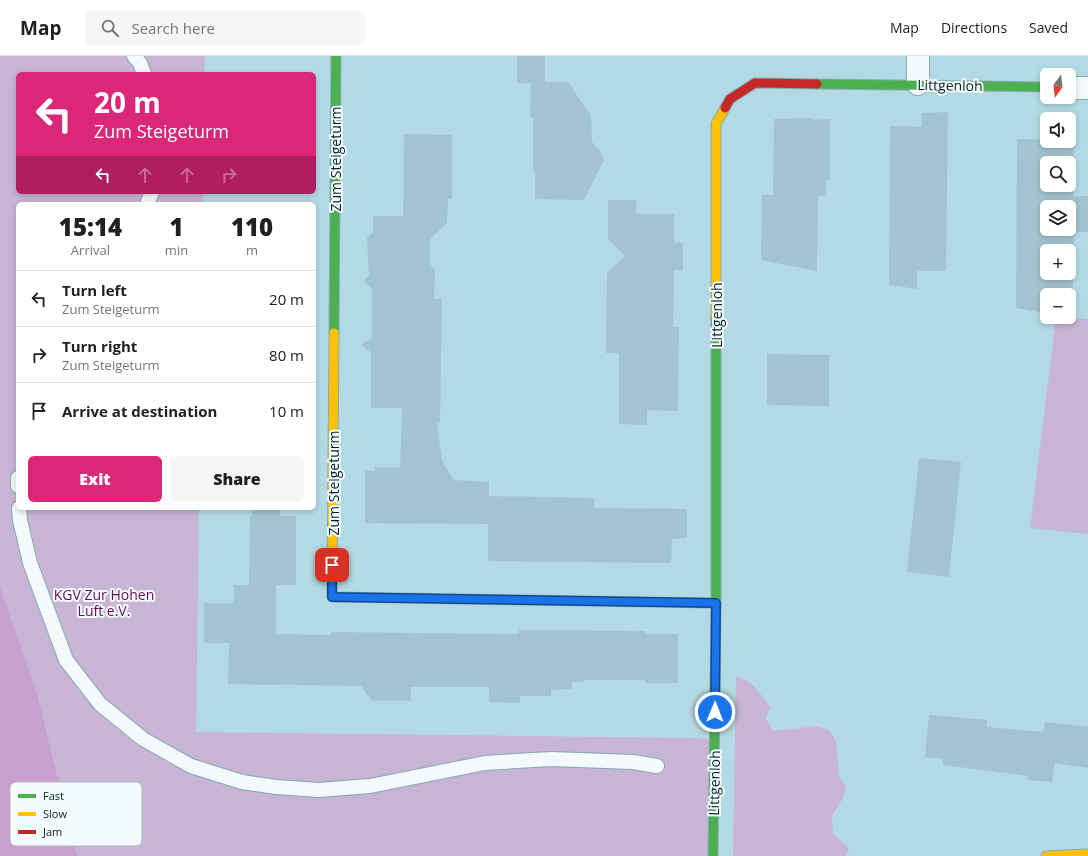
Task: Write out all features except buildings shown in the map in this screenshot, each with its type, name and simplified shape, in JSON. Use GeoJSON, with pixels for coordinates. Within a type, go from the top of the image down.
{"type":"FeatureCollection","features":[{"type":"Feature","properties":{"kind":"street","name":"Zum Steigeturm"},"geometry":{"type":"LineString","coordinates":[[336,56],[332,597],[716,603]]}},
{"type":"Feature","properties":{"kind":"street"},"geometry":{"type":"LineString","coordinates":[[918,56],[918,84]]}},
{"type":"Feature","properties":{"kind":"street","name":"Littgenloh"},"geometry":{"type":"LineString","coordinates":[[713,856],[716,603],[716,124],[730,99],[755,83],[1040,87]]}},
{"type":"Feature","properties":{"kind":"street"},"geometry":{"type":"LineString","coordinates":[[1076,88],[1088,88]]}},
{"type":"Feature","properties":{"kind":"street"},"geometry":{"type":"LineString","coordinates":[[1046,856],[1088,854]]}},
{"type":"Feature","properties":{"kind":"lane"},"geometry":{"type":"LineString","coordinates":[[134,56],[140,63],[143,72]]}},
{"type":"Feature","properties":{"kind":"lane"},"geometry":{"type":"LineString","coordinates":[[19,510],[30,563],[66,660],[100,704],[143,739],[191,766],[242,782],[276,787],[319,790],[370,786],[485,763],[551,759],[633,762],[657,766]]}},
{"type":"Feature","properties":{"kind":"green space","name":"KGV Zur Hohen Luft e.V."},"geometry":{"type":"Polygon","coordinates":[[[0,56],[205,56],[204,72],[16,72],[16,194],[203,194],[203,202],[16,202],[16,510],[199,510],[196,732],[693,738],[715,740],[713,856],[77,856],[75,846],[142,846],[142,782],[59,782],[37,693],[0,587],[0,56]]]}},
{"type":"Feature","properties":{"kind":"green space"},"geometry":{"type":"Polygon","coordinates":[[[1076,319],[1088,319],[1088,534],[1030,528],[1055,324],[1076,324],[1076,319]]]}},
{"type":"Feature","properties":{"kind":"green space"},"geometry":{"type":"Polygon","coordinates":[[[736,677],[742,678],[752,684],[764,698],[770,708],[766,718],[773,731],[818,726],[829,731],[836,740],[839,776],[846,787],[843,798],[832,816],[833,834],[849,848],[846,856],[733,856],[736,677]]]}},
{"type":"Feature","properties":{"kind":"shaded area"},"geometry":{"type":"Polygon","coordinates":[[[0,587],[37,693],[59,782],[10,782],[10,846],[75,846],[77,856],[0,856],[0,587]]]}},
{"type":"Feature","properties":{"kind":"traffic: fast"},"geometry":{"type":"LineString","coordinates":[[334,333],[336,56]]}},
{"type":"Feature","properties":{"kind":"traffic: fast"},"geometry":{"type":"LineString","coordinates":[[817,84],[1040,87]]}},
{"type":"Feature","properties":{"kind":"traffic: fast"},"geometry":{"type":"LineString","coordinates":[[713,856],[716,603],[716,318]]}},
{"type":"Feature","properties":{"kind":"traffic: fast"},"geometry":{"type":"LineString","coordinates":[[332,589],[332,597],[716,603]]}},
{"type":"Feature","properties":{"kind":"traffic: slow"},"geometry":{"type":"LineString","coordinates":[[716,318],[716,124],[725,108]]}},
{"type":"Feature","properties":{"kind":"traffic: slow"},"geometry":{"type":"LineString","coordinates":[[332,589],[334,333]]}},
{"type":"Feature","properties":{"kind":"traffic: slow"},"geometry":{"type":"LineString","coordinates":[[1046,856],[1088,854]]}},
{"type":"Feature","properties":{"kind":"traffic: jam"},"geometry":{"type":"LineString","coordinates":[[725,108],[730,99],[755,83],[817,84]]}},
{"type":"Feature","properties":{"kind":"route"},"geometry":{"type":"LineString","coordinates":[[332,565],[332,597],[716,603],[715,712]]}}]}
